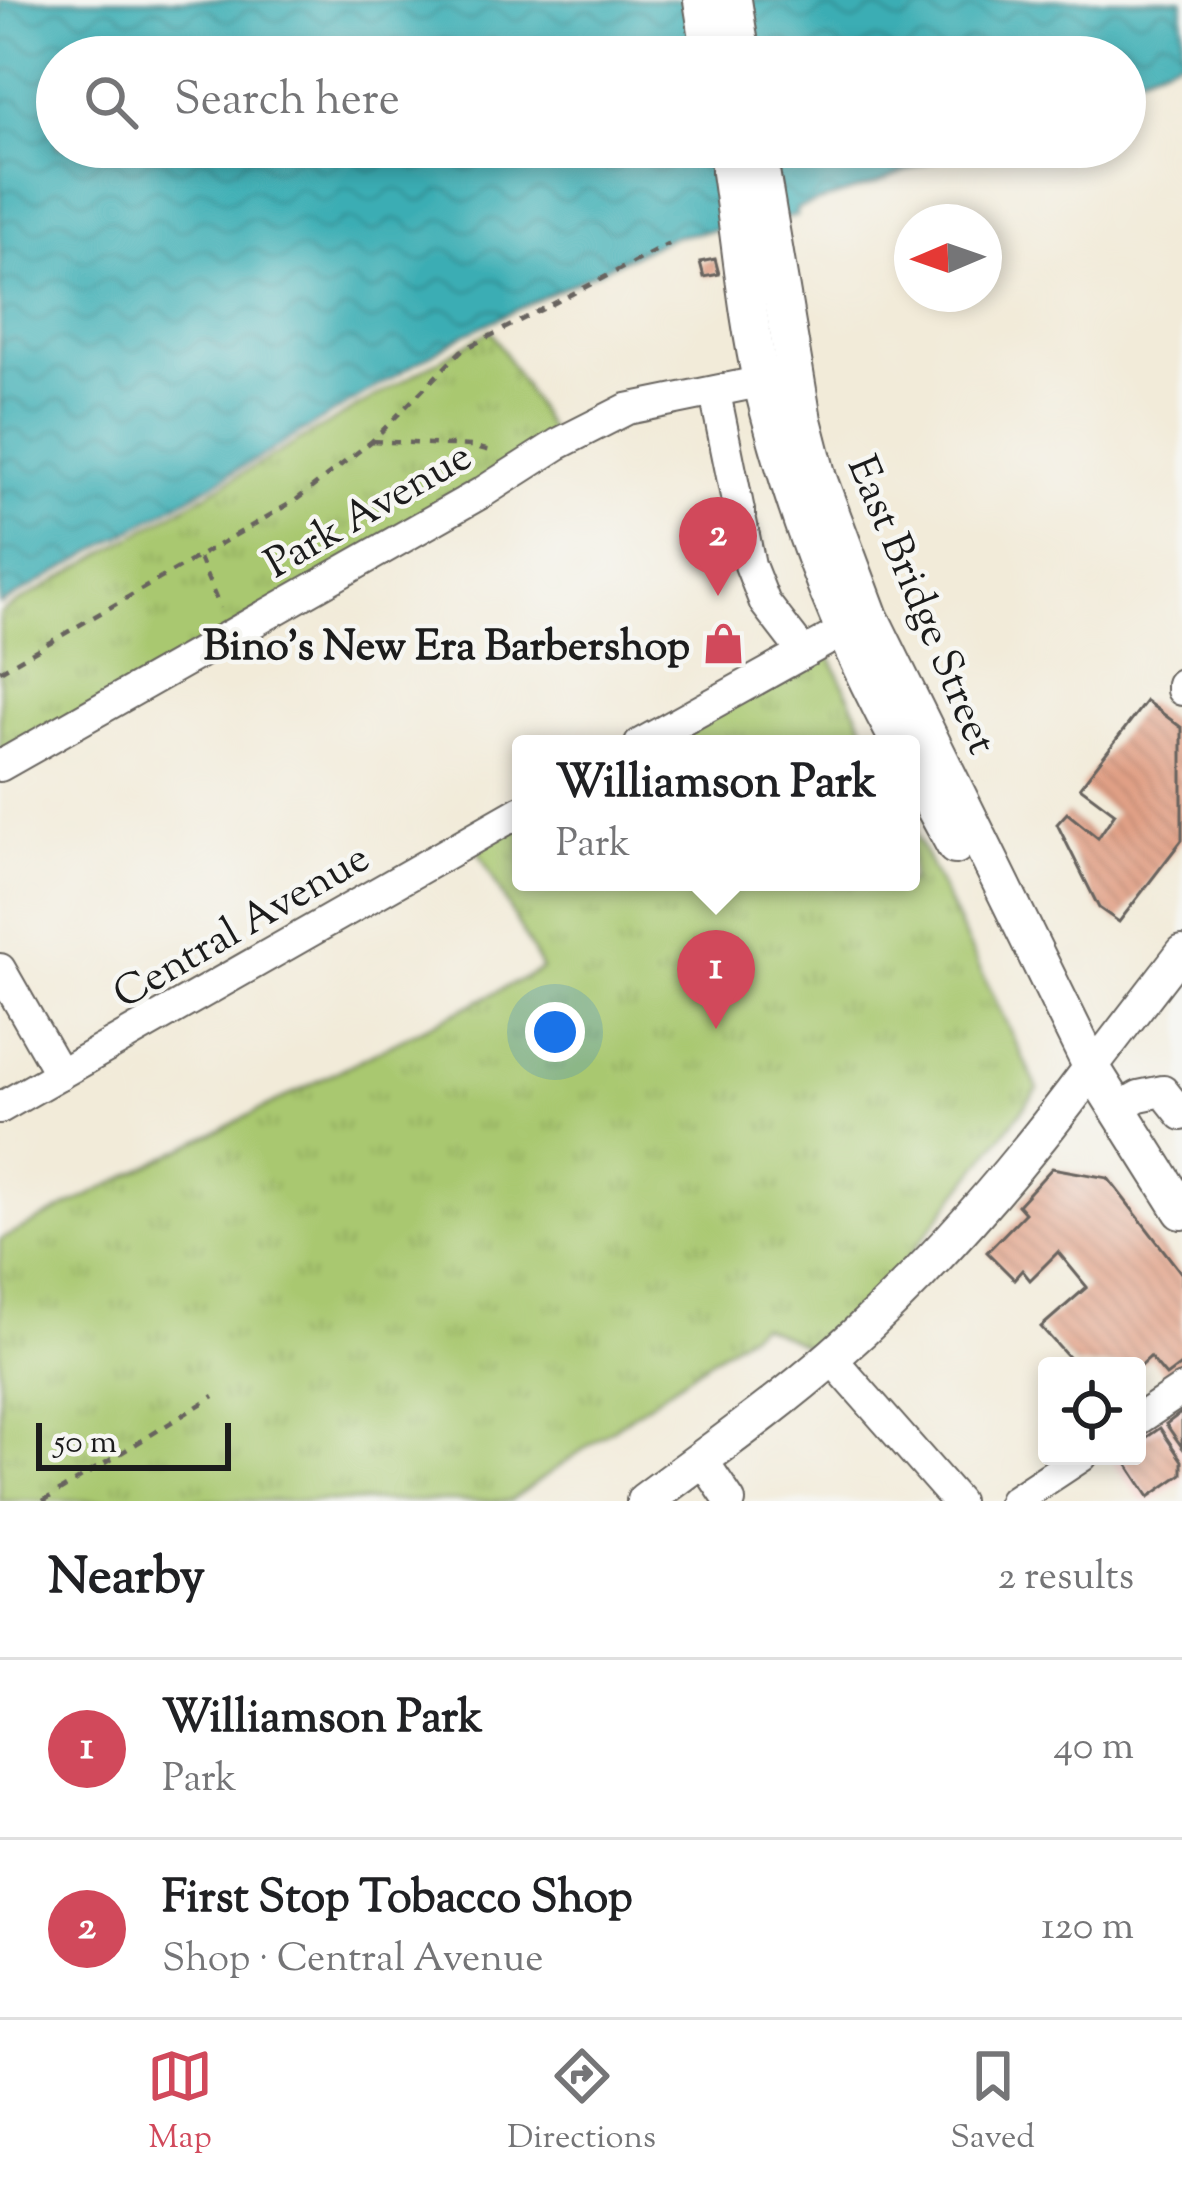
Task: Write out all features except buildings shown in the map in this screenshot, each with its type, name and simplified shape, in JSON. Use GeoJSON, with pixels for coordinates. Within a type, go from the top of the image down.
{"type":"FeatureCollection","features":[{"type":"Feature","properties":{"kind":"main road"},"geometry":{"type":"LineString","coordinates":[[702,0],[708,36]]}},
{"type":"Feature","properties":{"kind":"main road"},"geometry":{"type":"LineString","coordinates":[[733,0],[739,36]]}},
{"type":"Feature","properties":{"kind":"main road","name":"East Bridge Street"},"geometry":{"type":"LineString","coordinates":[[734,168],[754,225],[793,494],[856,623],[897,735]]}},
{"type":"Feature","properties":{"kind":"main road","name":"East Bridge Street"},"geometry":{"type":"LineString","coordinates":[[754,225],[756,168]]}},
{"type":"Feature","properties":{"kind":"main road","name":"East Bridge Street"},"geometry":{"type":"LineString","coordinates":[[856,623],[904,692],[1116,1109],[1169,1167],[1182,1211]]}},
{"type":"Feature","properties":{"kind":"main road","name":"East Bridge Street"},"geometry":{"type":"LineString","coordinates":[[920,782],[1002,933],[1093,1068]]}},
{"type":"Feature","properties":{"kind":"main road"},"geometry":{"type":"LineString","coordinates":[[645,1501],[831,1358],[926,1268],[985,1204],[1093,1068]]}},
{"type":"Feature","properties":{"kind":"street","name":"Park Avenue"},"geometry":{"type":"LineString","coordinates":[[0,766],[627,409],[778,377]]}},
{"type":"Feature","properties":{"kind":"street"},"geometry":{"type":"LineString","coordinates":[[715,393],[750,565],[765,603],[802,651]]}},
{"type":"Feature","properties":{"kind":"street"},"geometry":{"type":"LineString","coordinates":[[656,735],[856,623]]}},
{"type":"Feature","properties":{"kind":"street","name":"Central Avenue"},"geometry":{"type":"LineString","coordinates":[[0,1108],[512,816]]}},
{"type":"Feature","properties":{"kind":"street"},"geometry":{"type":"LineString","coordinates":[[1093,1068],[1182,951]]}},
{"type":"Feature","properties":{"kind":"street"},"geometry":{"type":"LineString","coordinates":[[0,969],[60,1074]]}},
{"type":"Feature","properties":{"kind":"street"},"geometry":{"type":"LineString","coordinates":[[1116,1109],[1139,1096],[1176,1094]]}},
{"type":"Feature","properties":{"kind":"street"},"geometry":{"type":"LineString","coordinates":[[831,1358],[957,1501]]}},
{"type":"Feature","properties":{"kind":"street"},"geometry":{"type":"LineString","coordinates":[[1146,1414],[1182,1390]]}},
{"type":"Feature","properties":{"kind":"street"},"geometry":{"type":"LineString","coordinates":[[701,1459],[730,1501]]}},
{"type":"Feature","properties":{"kind":"street"},"geometry":{"type":"LineString","coordinates":[[1032,1496],[1071,1465]]}},
{"type":"Feature","properties":{"kind":"path"},"geometry":{"type":"LineString","coordinates":[[0,671],[296,500],[372,441],[461,350],[670,244]]}},
{"type":"Feature","properties":{"kind":"path"},"geometry":{"type":"LineString","coordinates":[[372,441],[471,446],[531,462]]}},
{"type":"Feature","properties":{"kind":"path"},"geometry":{"type":"LineString","coordinates":[[199,558],[210,586]]}},
{"type":"Feature","properties":{"kind":"path"},"geometry":{"type":"LineString","coordinates":[[43,1501],[214,1396]]}},
{"type":"Feature","properties":{"kind":"shaded area"},"geometry":{"type":"Polygon","coordinates":[[[1182,1398],[1182,1482],[1152,1501],[1142,1501],[1115,1465],[1146,1465],[1146,1423],[1182,1398]]]}},
{"type":"Feature","properties":{"kind":"green space"},"geometry":{"type":"Polygon","coordinates":[[[491,330],[558,444],[0,761],[0,613],[491,330]]]}},
{"type":"Feature","properties":{"kind":"green space"},"geometry":{"type":"Polygon","coordinates":[[[827,650],[868,735],[658,735],[827,650]]]}},
{"type":"Feature","properties":{"kind":"green space"},"geometry":{"type":"Polygon","coordinates":[[[512,816],[512,891],[920,891],[920,844],[1038,1089],[831,1358],[760,1325],[510,1501],[0,1501],[0,1240],[542,969],[472,839],[512,816]]]}},
{"type":"Feature","properties":{"kind":"water"},"geometry":{"type":"Polygon","coordinates":[[[0,0],[1182,0],[1182,58],[1146,73],[1146,36],[36,36],[36,168],[914,168],[796,209],[797,216],[671,237],[463,335],[0,605],[0,0]]]}},
{"type":"Feature","properties":{"kind":"place","name":"First Stop Tobacco Shop"},"geometry":{"type":"Point","coordinates":[718,596]}},
{"type":"Feature","properties":{"kind":"place","name":"Bino's New Era Barbershop"},"geometry":{"type":"Point","coordinates":[724,644]}},
{"type":"Feature","properties":{"kind":"place","name":"Williamson Park"},"geometry":{"type":"Point","coordinates":[716,1029]}}]}
